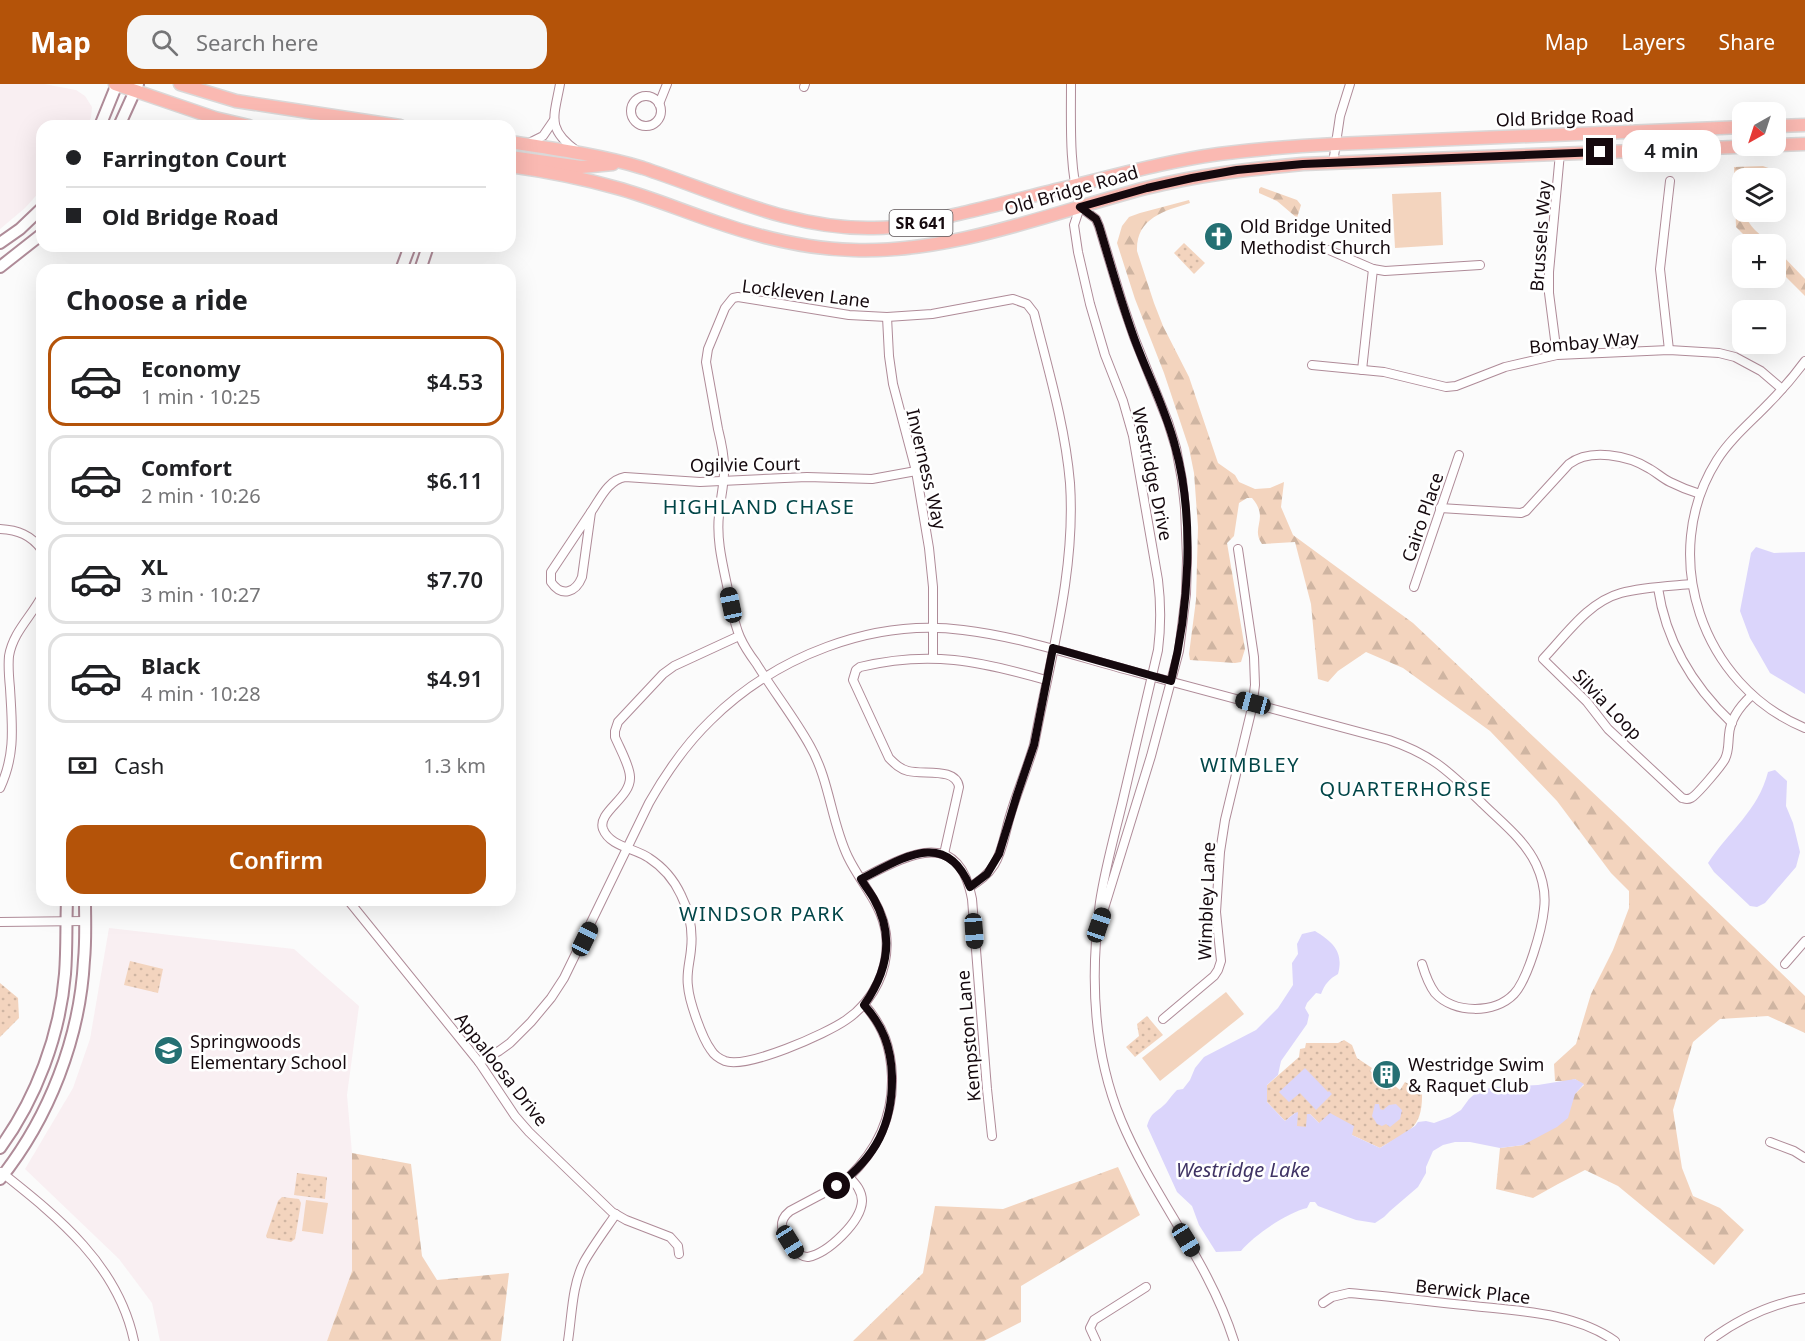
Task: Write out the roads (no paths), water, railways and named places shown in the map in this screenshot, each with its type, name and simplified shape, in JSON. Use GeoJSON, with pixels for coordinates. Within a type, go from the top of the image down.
{"type":"FeatureCollection","features":[{"type":"Feature","properties":{"kind":"main road"},"geometry":{"type":"LineString","coordinates":[[116,84],[136,87],[215,120]]}},
{"type":"Feature","properties":{"kind":"main road"},"geometry":{"type":"LineString","coordinates":[[180,84],[236,100],[362,120]]}},
{"type":"Feature","properties":{"kind":"main road"},"geometry":{"type":"LineString","coordinates":[[1786,126],[1805,125]]}},
{"type":"Feature","properties":{"kind":"main road","name":"Old Bridge Road"},"geometry":{"type":"LineString","coordinates":[[516,143],[624,163],[788,218],[813,224],[844,228],[875,228],[921,223],[1216,155],[1270,148],[1732,128]]}},
{"type":"Feature","properties":{"kind":"main road"},"geometry":{"type":"LineString","coordinates":[[1786,145],[1805,144]]}},
{"type":"Feature","properties":{"kind":"main road","name":"Old Bridge Road"},"geometry":{"type":"LineString","coordinates":[[516,167],[574,177],[617,188],[751,233],[784,241],[853,250],[909,248],[943,243],[1147,188],[1228,171],[1303,164],[1732,147]]}},
{"type":"Feature","properties":{"kind":"main road"},"geometry":{"type":"LineString","coordinates":[[516,158],[581,167],[624,163]]}},
{"type":"Feature","properties":{"kind":"street"},"geometry":{"type":"LineString","coordinates":[[102,120],[116,84]]}},
{"type":"Feature","properties":{"kind":"street"},"geometry":{"type":"LineString","coordinates":[[560,84],[554,120],[556,130],[561,138],[580,153]]}},
{"type":"Feature","properties":{"kind":"street"},"geometry":{"type":"LineString","coordinates":[[659,104],[667,84]]}},
{"type":"Feature","properties":{"kind":"street"},"geometry":{"type":"LineString","coordinates":[[1071,84],[1074,186],[1080,207]]}},
{"type":"Feature","properties":{"kind":"street"},"geometry":{"type":"LineString","coordinates":[[1333,163],[1340,116],[1350,84]]}},
{"type":"Feature","properties":{"kind":"street"},"geometry":{"type":"LineString","coordinates":[[122,120],[136,87]]}},
{"type":"Feature","properties":{"kind":"street"},"geometry":{"type":"LineString","coordinates":[[524,144],[543,136],[554,120]]}},
{"type":"Feature","properties":{"kind":"street","name":"Brussels Way"},"geometry":{"type":"LineString","coordinates":[[1557,355],[1549,293],[1549,272],[1560,153]]}},
{"type":"Feature","properties":{"kind":"street"},"geometry":{"type":"LineString","coordinates":[[1669,350],[1660,262],[1670,181]]}},
{"type":"Feature","properties":{"kind":"street","name":"Westridge Drive"},"geometry":{"type":"LineString","coordinates":[[1099,925],[1151,756],[1179,651],[1185,594],[1186,528],[1182,480],[1168,422],[1134,337],[1099,226],[1096,219],[1080,207],[1074,225],[1078,252],[1090,304],[1132,436],[1158,580],[1161,627],[1100,903],[1094,989],[1099,1048],[1119,1117],[1134,1149],[1212,1285],[1226,1315],[1234,1341]]}},
{"type":"Feature","properties":{"kind":"street"},"geometry":{"type":"LineString","coordinates":[[0,243],[36,214]]}},
{"type":"Feature","properties":{"kind":"street"},"geometry":{"type":"LineString","coordinates":[[0,267],[36,239]]}},
{"type":"Feature","properties":{"kind":"street"},"geometry":{"type":"LineString","coordinates":[[1329,250],[1373,269],[1393,271],[1480,265]]}},
{"type":"Feature","properties":{"kind":"street"},"geometry":{"type":"LineString","coordinates":[[1362,370],[1373,269]]}},
{"type":"Feature","properties":{"kind":"street","name":"Lockleven Lane"},"geometry":{"type":"LineString","coordinates":[[739,636],[674,666],[663,674],[616,725],[615,737],[629,770],[629,785],[602,820],[602,826],[610,839],[650,858],[671,879],[684,901],[690,920],[691,934],[687,969],[689,997],[710,1049],[719,1058],[736,1064],[796,1046],[836,1027],[854,1015],[875,990],[885,962],[886,945],[882,916],[843,846],[819,763],[810,745],[739,636],[735,623],[718,534],[724,460],[706,362],[708,349],[728,302],[733,298],[744,297],[849,315],[887,317],[932,314],[1013,299],[1027,304],[1032,309],[1061,419],[1070,484],[1071,517],[1068,562],[1034,745],[999,854],[987,874],[970,887]]}},
{"type":"Feature","properties":{"kind":"street","name":"Inverness Way"},"geometry":{"type":"LineString","coordinates":[[887,317],[893,384],[916,471],[929,548],[933,587],[933,658]]}},
{"type":"Feature","properties":{"kind":"street","name":"Bombay Way"},"geometry":{"type":"LineString","coordinates":[[1312,365],[1408,377],[1446,387],[1456,386],[1505,367],[1557,355],[1669,350],[1719,353],[1735,357],[1761,371],[1782,389]]}},
{"type":"Feature","properties":{"kind":"street"},"geometry":{"type":"LineString","coordinates":[[1805,361],[1782,389],[1727,445],[1716,462],[1700,494],[1690,544],[1692,584],[1701,622],[1714,649],[1733,676],[1752,695],[1786,719],[1805,728]]}},
{"type":"Feature","properties":{"kind":"street","name":"Cairo Place"},"geometry":{"type":"LineString","coordinates":[[1414,587],[1459,455]]}},
{"type":"Feature","properties":{"kind":"street"},"geometry":{"type":"LineString","coordinates":[[1440,508],[1521,513],[1526,511],[1575,459],[1592,456],[1616,457],[1637,462],[1666,480],[1700,494]]}},
{"type":"Feature","properties":{"kind":"street","name":"Ogilvie Court"},"geometry":{"type":"LineString","coordinates":[[591,512],[579,586],[571,591],[560,590],[551,582],[551,572],[591,512],[612,482],[619,478],[700,482],[807,477],[872,479],[916,471]]}},
{"type":"Feature","properties":{"kind":"street"},"geometry":{"type":"LineString","coordinates":[[0,529],[22,533],[36,543]]}},
{"type":"Feature","properties":{"kind":"street","name":"Wimbley Lane"},"geometry":{"type":"LineString","coordinates":[[1163,1019],[1214,976],[1221,961],[1216,912],[1220,852],[1232,788],[1253,703],[1255,665],[1238,549]]}},
{"type":"Feature","properties":{"kind":"street","name":"Silvia Loop"},"geometry":{"type":"LineString","coordinates":[[1692,584],[1622,593],[1599,603],[1588,611],[1543,659],[1587,702],[1608,729],[1685,799],[1693,797],[1722,763],[1728,751],[1732,723],[1752,695]]}},
{"type":"Feature","properties":{"kind":"street"},"geometry":{"type":"LineString","coordinates":[[1658,588],[1667,628],[1682,662],[1703,693],[1732,723]]}},
{"type":"Feature","properties":{"kind":"street"},"geometry":{"type":"LineString","coordinates":[[0,788],[11,759],[13,741],[9,657],[17,632],[36,607]]}},
{"type":"Feature","properties":{"kind":"street"},"geometry":{"type":"LineString","coordinates":[[479,1062],[510,1043],[551,998],[573,963],[649,803],[679,756],[712,719],[734,700],[790,663],[840,642],[887,632],[933,628],[962,629],[998,635],[1389,740],[1429,757],[1459,781],[1520,840],[1540,874],[1544,909],[1530,961],[1520,986],[1513,994],[1496,1005],[1486,1008],[1467,1008],[1447,1002],[1433,991],[1422,964]]}},
{"type":"Feature","properties":{"kind":"street"},"geometry":{"type":"LineString","coordinates":[[861,879],[922,852],[944,854],[959,787],[955,778],[950,775],[911,772],[896,765],[889,758],[853,680],[856,670],[860,667],[896,660],[933,658],[974,662],[1046,680]]}},
{"type":"Feature","properties":{"kind":"street","name":"Kempston Lane"},"geometry":{"type":"LineString","coordinates":[[944,854],[959,865],[970,887],[992,1136]]}},
{"type":"Feature","properties":{"kind":"street"},"geometry":{"type":"LineString","coordinates":[[0,1148],[23,1113],[50,1046],[61,1003],[65,974],[67,906]]}},
{"type":"Feature","properties":{"kind":"street"},"geometry":{"type":"LineString","coordinates":[[85,906],[83,975],[69,1048],[49,1099],[30,1136],[1,1175],[81,1241],[98,1261],[127,1312],[134,1341]]}},
{"type":"Feature","properties":{"kind":"street","name":"Appaloosa Drive"},"geometry":{"type":"LineString","coordinates":[[353,906],[479,1062],[515,1116],[529,1132],[616,1214],[670,1238],[678,1246],[679,1254]]}},
{"type":"Feature","properties":{"kind":"street"},"geometry":{"type":"LineString","coordinates":[[0,922],[85,921]]}},
{"type":"Feature","properties":{"kind":"street"},"geometry":{"type":"LineString","coordinates":[[1785,964],[1805,941]]}},
{"type":"Feature","properties":{"kind":"street"},"geometry":{"type":"LineString","coordinates":[[849,1177],[861,1192],[861,1208],[857,1216],[849,1229],[827,1248],[811,1256],[801,1256],[783,1231],[785,1215],[849,1177],[871,1154],[886,1123],[891,1098],[891,1058],[883,1030],[864,1005]]}},
{"type":"Feature","properties":{"kind":"street"},"geometry":{"type":"LineString","coordinates":[[1770,1142],[1805,1158]]}},
{"type":"Feature","properties":{"kind":"street"},"geometry":{"type":"LineString","coordinates":[[568,1341],[580,1271],[616,1214]]}},
{"type":"Feature","properties":{"kind":"street"},"geometry":{"type":"LineString","coordinates":[[1096,1341],[1090,1328],[1094,1320],[1146,1287]]}},
{"type":"Feature","properties":{"kind":"street","name":"Berwick Place"},"geometry":{"type":"LineString","coordinates":[[1323,1303],[1332,1297],[1348,1293],[1520,1311],[1590,1327],[1616,1341]]}},
{"type":"Feature","properties":{"kind":"street"},"geometry":{"type":"LineString","coordinates":[[1709,1341],[1751,1315],[1776,1305],[1805,1298]]}},
{"type":"Feature","properties":{"kind":"water"},"geometry":{"type":"Polygon","coordinates":[[[1756,547],[1774,553],[1805,552],[1805,694],[1770,673],[1750,638],[1740,611],[1751,553],[1756,547]]]}},
{"type":"Feature","properties":{"kind":"water"},"geometry":{"type":"Polygon","coordinates":[[[1775,770],[1787,781],[1786,806],[1800,852],[1796,867],[1765,903],[1757,907],[1750,906],[1714,872],[1708,863],[1750,809],[1768,772],[1775,770]]]}},
{"type":"Feature","properties":{"kind":"water","name":"Westridge Lake"},"geometry":{"type":"Polygon","coordinates":[[[1315,931],[1336,948],[1339,960],[1338,974],[1328,982],[1321,994],[1316,993],[1307,1003],[1305,1008],[1309,1015],[1307,1024],[1281,1061],[1278,1075],[1267,1085],[1267,1102],[1285,1121],[1298,1112],[1297,1126],[1306,1127],[1307,1114],[1319,1123],[1330,1113],[1354,1126],[1352,1135],[1380,1148],[1418,1122],[1434,1123],[1450,1117],[1461,1110],[1478,1091],[1494,1087],[1538,1085],[1575,1079],[1584,1084],[1575,1094],[1568,1118],[1557,1127],[1523,1145],[1500,1148],[1470,1142],[1455,1142],[1433,1151],[1426,1167],[1426,1173],[1418,1187],[1375,1223],[1356,1220],[1318,1206],[1315,1202],[1310,1202],[1307,1208],[1290,1214],[1262,1232],[1241,1251],[1216,1252],[1199,1225],[1192,1206],[1177,1192],[1147,1126],[1153,1114],[1177,1090],[1183,1089],[1204,1057],[1256,1030],[1278,1008],[1293,985],[1292,963],[1298,954],[1297,944],[1302,934],[1315,931]]]}},
{"type":"Feature","properties":{"kind":"water"},"geometry":{"type":"Polygon","coordinates":[[[1305,1068],[1332,1094],[1316,1110],[1300,1093],[1289,1102],[1279,1092],[1305,1068]]]}},
{"type":"Feature","properties":{"kind":"water"},"geometry":{"type":"Polygon","coordinates":[[[1375,1104],[1379,1104],[1380,1109],[1383,1110],[1389,1105],[1396,1104],[1402,1110],[1400,1119],[1390,1127],[1386,1124],[1382,1126],[1377,1124],[1372,1116],[1375,1104]]]}},
{"type":"Feature","properties":{"kind":"place","name":"Old Bridge United Methodist Church"},"geometry":{"type":"Point","coordinates":[1219,236]}},
{"type":"Feature","properties":{"kind":"place","name":"Springwoods Elementary School"},"geometry":{"type":"Point","coordinates":[169,1051]}},
{"type":"Feature","properties":{"kind":"place","name":"Westridge Swim & Raquet Club"},"geometry":{"type":"Point","coordinates":[1387,1074]}},
{"type":"Feature","properties":{"kind":"district","name":"HIGHLAND CHASE"},"geometry":{"type":"Point","coordinates":[759,506]}},
{"type":"Feature","properties":{"kind":"district","name":"WIMBLEY"},"geometry":{"type":"Point","coordinates":[1250,764]}},
{"type":"Feature","properties":{"kind":"district","name":"QUARTERHORSE"},"geometry":{"type":"Point","coordinates":[1406,788]}},
{"type":"Feature","properties":{"kind":"district","name":"WINDSOR PARK"},"geometry":{"type":"Point","coordinates":[762,913]}}]}
